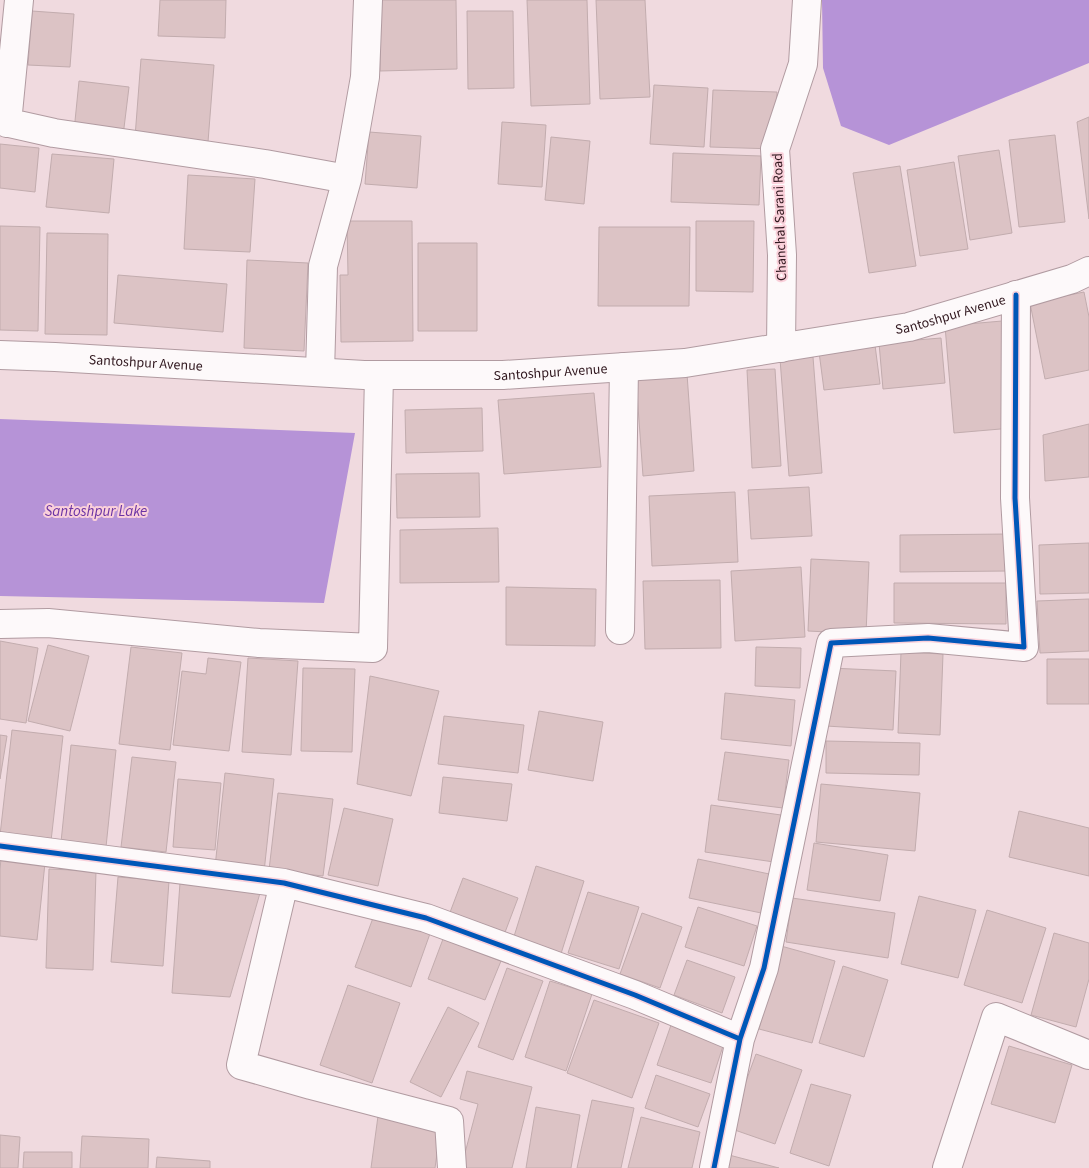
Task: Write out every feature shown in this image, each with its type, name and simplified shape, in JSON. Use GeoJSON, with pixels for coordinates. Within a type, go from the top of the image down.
{"type":"FeatureCollection","features":[{"type":"Feature","properties":{"kind":"street"},"geometry":{"type":"LineString","coordinates":[[19,0],[4,122],[54,133],[265,164],[347,179]]}},
{"type":"Feature","properties":{"kind":"street"},"geometry":{"type":"LineString","coordinates":[[320,372],[323,266],[347,179],[365,77],[368,0]]}},
{"type":"Feature","properties":{"kind":"street","name":"Chanchal Sarani Road"},"geometry":{"type":"LineString","coordinates":[[780,348],[782,255],[775,149],[802,64],[807,0]]}},
{"type":"Feature","properties":{"kind":"street","name":"Santoshpur Avenue"},"geometry":{"type":"LineString","coordinates":[[0,355],[379,375],[504,375],[685,363],[909,327],[1072,279],[1089,271]]}},
{"type":"Feature","properties":{"kind":"street"},"geometry":{"type":"LineString","coordinates":[[714,1168],[740,1039],[764,968],[831,643],[928,638],[1024,647],[1015,498],[1016,295]]}},
{"type":"Feature","properties":{"kind":"street"},"geometry":{"type":"LineString","coordinates":[[620,630],[624,367]]}},
{"type":"Feature","properties":{"kind":"street"},"geometry":{"type":"LineString","coordinates":[[0,624],[48,623],[259,643],[373,648],[379,375]]}},
{"type":"Feature","properties":{"kind":"street"},"geometry":{"type":"LineString","coordinates":[[0,846],[284,882],[426,918],[635,996],[740,1039]]}},
{"type":"Feature","properties":{"kind":"street"},"geometry":{"type":"LineString","coordinates":[[284,882],[240,1065],[449,1121],[452,1168]]}},
{"type":"Feature","properties":{"kind":"street"},"geometry":{"type":"LineString","coordinates":[[947,1168],[996,1017],[1089,1055]]}},
{"type":"Feature","properties":{"kind":"water"},"geometry":{"type":"Polygon","coordinates":[[[822,0],[1089,0],[1089,63],[889,145],[841,126],[823,68],[822,0]]]}},
{"type":"Feature","properties":{"kind":"water","name":"Santoshpur Lake"},"geometry":{"type":"Polygon","coordinates":[[[0,419],[355,433],[324,603],[0,596],[0,419]]]}},
{"type":"Feature","properties":{"kind":"building"},"geometry":{"type":"Polygon","coordinates":[[[160,0],[226,0],[225,38],[158,36],[160,0]]]}},
{"type":"Feature","properties":{"kind":"building"},"geometry":{"type":"Polygon","coordinates":[[[380,0],[456,0],[457,69],[380,71],[380,0]]]}},
{"type":"Feature","properties":{"kind":"building"},"geometry":{"type":"Polygon","coordinates":[[[527,0],[587,0],[590,104],[531,106],[527,0]]]}},
{"type":"Feature","properties":{"kind":"building"},"geometry":{"type":"Polygon","coordinates":[[[596,0],[645,0],[650,97],[600,99],[596,0]]]}},
{"type":"Feature","properties":{"kind":"building"},"geometry":{"type":"Polygon","coordinates":[[[32,11],[74,14],[70,67],[28,65],[32,11]]]}},
{"type":"Feature","properties":{"kind":"building"},"geometry":{"type":"Polygon","coordinates":[[[467,11],[513,11],[514,88],[468,89],[467,11]]]}},
{"type":"Feature","properties":{"kind":"building"},"geometry":{"type":"Polygon","coordinates":[[[141,59],[214,65],[208,142],[135,137],[141,59]]]}},
{"type":"Feature","properties":{"kind":"building"},"geometry":{"type":"Polygon","coordinates":[[[79,81],[129,87],[123,136],[74,131],[79,81]]]}},
{"type":"Feature","properties":{"kind":"building"},"geometry":{"type":"Polygon","coordinates":[[[654,85],[708,88],[704,147],[650,144],[654,85]]]}},
{"type":"Feature","properties":{"kind":"building"},"geometry":{"type":"Polygon","coordinates":[[[713,90],[777,92],[775,149],[710,147],[713,90]]]}},
{"type":"Feature","properties":{"kind":"building"},"geometry":{"type":"Polygon","coordinates":[[[1089,117],[1089,219],[1077,122],[1089,117]]]}},
{"type":"Feature","properties":{"kind":"building"},"geometry":{"type":"Polygon","coordinates":[[[502,122],[546,125],[542,187],[498,184],[502,122]]]}},
{"type":"Feature","properties":{"kind":"building"},"geometry":{"type":"Polygon","coordinates":[[[369,132],[421,136],[417,188],[365,184],[369,132]]]}},
{"type":"Feature","properties":{"kind":"building"},"geometry":{"type":"Polygon","coordinates":[[[1055,135],[1065,222],[1019,227],[1009,140],[1055,135]]]}},
{"type":"Feature","properties":{"kind":"building"},"geometry":{"type":"Polygon","coordinates":[[[551,137],[590,141],[584,204],[545,200],[551,137]]]}},
{"type":"Feature","properties":{"kind":"building"},"geometry":{"type":"Polygon","coordinates":[[[0,144],[39,148],[35,192],[0,188],[0,144]]]}},
{"type":"Feature","properties":{"kind":"building"},"geometry":{"type":"Polygon","coordinates":[[[999,150],[1012,233],[970,240],[958,156],[999,150]]]}},
{"type":"Feature","properties":{"kind":"building"},"geometry":{"type":"Polygon","coordinates":[[[673,153],[761,156],[759,205],[671,202],[673,153]]]}},
{"type":"Feature","properties":{"kind":"building"},"geometry":{"type":"Polygon","coordinates":[[[52,154],[114,159],[109,213],[46,207],[52,154]]]}},
{"type":"Feature","properties":{"kind":"building"},"geometry":{"type":"Polygon","coordinates":[[[954,162],[968,249],[920,256],[907,170],[954,162]]]}},
{"type":"Feature","properties":{"kind":"building"},"geometry":{"type":"Polygon","coordinates":[[[900,166],[916,266],[869,273],[853,173],[900,166]]]}},
{"type":"Feature","properties":{"kind":"building"},"geometry":{"type":"Polygon","coordinates":[[[188,175],[255,179],[250,252],[184,249],[188,175]]]}},
{"type":"Feature","properties":{"kind":"building"},"geometry":{"type":"Polygon","coordinates":[[[347,221],[412,221],[413,341],[341,342],[340,275],[348,275],[347,221]]]}},
{"type":"Feature","properties":{"kind":"building"},"geometry":{"type":"Polygon","coordinates":[[[696,221],[754,221],[753,292],[696,291],[696,221]]]}},
{"type":"Feature","properties":{"kind":"building"},"geometry":{"type":"Polygon","coordinates":[[[0,226],[40,227],[38,331],[0,330],[0,226]]]}},
{"type":"Feature","properties":{"kind":"building"},"geometry":{"type":"Polygon","coordinates":[[[599,227],[690,227],[689,306],[598,306],[599,227]]]}},
{"type":"Feature","properties":{"kind":"building"},"geometry":{"type":"Polygon","coordinates":[[[47,233],[108,234],[107,335],[45,334],[47,233]]]}},
{"type":"Feature","properties":{"kind":"building"},"geometry":{"type":"Polygon","coordinates":[[[418,243],[477,243],[477,331],[418,331],[418,243]]]}},
{"type":"Feature","properties":{"kind":"building"},"geometry":{"type":"Polygon","coordinates":[[[247,260],[308,263],[304,351],[244,348],[247,260]]]}},
{"type":"Feature","properties":{"kind":"building"},"geometry":{"type":"Polygon","coordinates":[[[118,275],[227,284],[223,332],[114,323],[118,275]]]}},
{"type":"Feature","properties":{"kind":"building"},"geometry":{"type":"Polygon","coordinates":[[[1084,292],[1089,317],[1089,370],[1045,379],[1030,303],[1084,292]]]}},
{"type":"Feature","properties":{"kind":"building"},"geometry":{"type":"Polygon","coordinates":[[[1002,321],[1012,428],[954,433],[945,326],[1002,321]]]}},
{"type":"Feature","properties":{"kind":"building"},"geometry":{"type":"Polygon","coordinates":[[[941,338],[945,383],[883,389],[879,343],[941,338]]]}},
{"type":"Feature","properties":{"kind":"building"},"geometry":{"type":"Polygon","coordinates":[[[875,345],[880,384],[824,390],[819,352],[875,345]]]}},
{"type":"Feature","properties":{"kind":"building"},"geometry":{"type":"Polygon","coordinates":[[[813,357],[822,473],[789,476],[780,359],[813,357]]]}},
{"type":"Feature","properties":{"kind":"building"},"geometry":{"type":"Polygon","coordinates":[[[775,369],[781,466],[752,468],[747,370],[775,369]]]}},
{"type":"Feature","properties":{"kind":"building"},"geometry":{"type":"Polygon","coordinates":[[[687,374],[694,471],[643,476],[636,379],[687,374]]]}},
{"type":"Feature","properties":{"kind":"building"},"geometry":{"type":"Polygon","coordinates":[[[594,393],[601,467],[504,474],[498,400],[594,393]]]}},
{"type":"Feature","properties":{"kind":"building"},"geometry":{"type":"Polygon","coordinates":[[[482,408],[483,451],[406,453],[405,410],[482,408]]]}},
{"type":"Feature","properties":{"kind":"building"},"geometry":{"type":"Polygon","coordinates":[[[1089,424],[1089,477],[1045,481],[1043,435],[1089,424]]]}},
{"type":"Feature","properties":{"kind":"building"},"geometry":{"type":"Polygon","coordinates":[[[479,473],[480,517],[397,518],[396,474],[479,473]]]}},
{"type":"Feature","properties":{"kind":"building"},"geometry":{"type":"Polygon","coordinates":[[[809,487],[812,536],[751,539],[748,490],[809,487]]]}},
{"type":"Feature","properties":{"kind":"building"},"geometry":{"type":"Polygon","coordinates":[[[735,492],[738,562],[652,566],[649,496],[735,492]]]}},
{"type":"Feature","properties":{"kind":"building"},"geometry":{"type":"Polygon","coordinates":[[[498,528],[499,582],[400,583],[400,530],[498,528]]]}},
{"type":"Feature","properties":{"kind":"building"},"geometry":{"type":"Polygon","coordinates":[[[1009,534],[1009,571],[900,572],[900,535],[1009,534]]]}},
{"type":"Feature","properties":{"kind":"building"},"geometry":{"type":"Polygon","coordinates":[[[1089,543],[1089,593],[1040,594],[1039,545],[1089,543]]]}},
{"type":"Feature","properties":{"kind":"building"},"geometry":{"type":"Polygon","coordinates":[[[811,559],[869,562],[866,634],[808,631],[811,559]]]}},
{"type":"Feature","properties":{"kind":"building"},"geometry":{"type":"Polygon","coordinates":[[[801,567],[805,637],[735,641],[731,571],[801,567]]]}},
{"type":"Feature","properties":{"kind":"building"},"geometry":{"type":"Polygon","coordinates":[[[720,580],[721,648],[645,649],[643,581],[720,580]]]}},
{"type":"Feature","properties":{"kind":"building"},"geometry":{"type":"Polygon","coordinates":[[[894,583],[1006,583],[1006,624],[894,623],[894,583]]]}},
{"type":"Feature","properties":{"kind":"building"},"geometry":{"type":"Polygon","coordinates":[[[506,587],[596,589],[595,646],[506,645],[506,587]]]}},
{"type":"Feature","properties":{"kind":"building"},"geometry":{"type":"Polygon","coordinates":[[[1089,599],[1089,651],[1040,653],[1037,601],[1089,599]]]}},
{"type":"Feature","properties":{"kind":"building"},"geometry":{"type":"Polygon","coordinates":[[[0,641],[38,648],[26,723],[0,719],[0,641]]]}},
{"type":"Feature","properties":{"kind":"building"},"geometry":{"type":"Polygon","coordinates":[[[48,645],[89,656],[70,731],[28,721],[48,645]]]}},
{"type":"Feature","properties":{"kind":"building"},"geometry":{"type":"Polygon","coordinates":[[[131,647],[182,653],[170,750],[119,744],[131,647]]]}},
{"type":"Feature","properties":{"kind":"building"},"geometry":{"type":"Polygon","coordinates":[[[756,647],[801,648],[800,688],[755,686],[756,647]]]}},
{"type":"Feature","properties":{"kind":"building"},"geometry":{"type":"Polygon","coordinates":[[[901,652],[943,654],[940,735],[898,733],[901,652]]]}},
{"type":"Feature","properties":{"kind":"building"},"geometry":{"type":"Polygon","coordinates":[[[208,658],[241,662],[229,751],[173,745],[182,671],[206,674],[208,658]]]}},
{"type":"Feature","properties":{"kind":"building"},"geometry":{"type":"Polygon","coordinates":[[[248,658],[298,661],[291,755],[242,752],[248,658]]]}},
{"type":"Feature","properties":{"kind":"building"},"geometry":{"type":"Polygon","coordinates":[[[1047,659],[1089,659],[1089,704],[1047,704],[1047,659]]]}},
{"type":"Feature","properties":{"kind":"building"},"geometry":{"type":"Polygon","coordinates":[[[303,668],[355,669],[352,752],[301,751],[303,668]]]}},
{"type":"Feature","properties":{"kind":"building"},"geometry":{"type":"Polygon","coordinates":[[[830,668],[896,671],[893,730],[826,726],[830,668]]]}},
{"type":"Feature","properties":{"kind":"building"},"geometry":{"type":"Polygon","coordinates":[[[370,676],[439,691],[411,796],[357,784],[370,676]]]}},
{"type":"Feature","properties":{"kind":"building"},"geometry":{"type":"Polygon","coordinates":[[[725,693],[795,700],[791,746],[721,739],[725,693]]]}},
{"type":"Feature","properties":{"kind":"building"},"geometry":{"type":"Polygon","coordinates":[[[539,711],[603,722],[593,781],[528,770],[539,711]]]}},
{"type":"Feature","properties":{"kind":"building"},"geometry":{"type":"Polygon","coordinates":[[[444,716],[524,725],[518,773],[438,764],[444,716]]]}},
{"type":"Feature","properties":{"kind":"building"},"geometry":{"type":"Polygon","coordinates":[[[12,730],[63,736],[51,841],[0,835],[12,730]]]}},
{"type":"Feature","properties":{"kind":"building"},"geometry":{"type":"Polygon","coordinates":[[[0,735],[7,736],[0,779],[0,735]]]}},
{"type":"Feature","properties":{"kind":"building"},"geometry":{"type":"Polygon","coordinates":[[[826,741],[920,743],[919,775],[826,773],[826,741]]]}},
{"type":"Feature","properties":{"kind":"building"},"geometry":{"type":"Polygon","coordinates":[[[71,745],[116,750],[106,847],[61,842],[71,745]]]}},
{"type":"Feature","properties":{"kind":"building"},"geometry":{"type":"Polygon","coordinates":[[[725,752],[789,760],[783,808],[718,800],[725,752]]]}},
{"type":"Feature","properties":{"kind":"building"},"geometry":{"type":"Polygon","coordinates":[[[132,757],[176,762],[166,852],[121,847],[132,757]]]}},
{"type":"Feature","properties":{"kind":"building"},"geometry":{"type":"Polygon","coordinates":[[[225,773],[274,779],[264,872],[215,867],[225,773]]]}},
{"type":"Feature","properties":{"kind":"building"},"geometry":{"type":"Polygon","coordinates":[[[443,777],[512,784],[507,821],[439,813],[443,777]]]}},
{"type":"Feature","properties":{"kind":"building"},"geometry":{"type":"Polygon","coordinates":[[[178,779],[221,783],[215,850],[173,847],[178,779]]]}},
{"type":"Feature","properties":{"kind":"building"},"geometry":{"type":"Polygon","coordinates":[[[821,784],[920,793],[915,851],[816,842],[821,784]]]}},
{"type":"Feature","properties":{"kind":"building"},"geometry":{"type":"Polygon","coordinates":[[[278,793],[333,799],[323,876],[269,870],[278,793]]]}},
{"type":"Feature","properties":{"kind":"building"},"geometry":{"type":"Polygon","coordinates":[[[711,805],[781,815],[774,862],[705,852],[711,805]]]}},
{"type":"Feature","properties":{"kind":"building"},"geometry":{"type":"Polygon","coordinates":[[[344,808],[393,819],[378,886],[328,875],[344,808]]]}},
{"type":"Feature","properties":{"kind":"building"},"geometry":{"type":"Polygon","coordinates":[[[1019,811],[1089,828],[1089,876],[1009,857],[1019,811]]]}},
{"type":"Feature","properties":{"kind":"building"},"geometry":{"type":"Polygon","coordinates":[[[814,843],[888,855],[880,901],[807,890],[814,843]]]}},
{"type":"Feature","properties":{"kind":"building"},"geometry":{"type":"Polygon","coordinates":[[[1,858],[45,863],[37,940],[0,936],[1,858]]]}},
{"type":"Feature","properties":{"kind":"building"},"geometry":{"type":"Polygon","coordinates":[[[698,859],[774,875],[766,914],[689,898],[698,859]]]}},
{"type":"Feature","properties":{"kind":"building"},"geometry":{"type":"Polygon","coordinates":[[[536,866],[584,881],[559,960],[511,946],[536,866]]]}},
{"type":"Feature","properties":{"kind":"building"},"geometry":{"type":"Polygon","coordinates":[[[49,869],[96,871],[93,970],[46,968],[49,869]]]}},
{"type":"Feature","properties":{"kind":"building"},"geometry":{"type":"Polygon","coordinates":[[[118,877],[169,881],[163,966],[111,962],[118,877]]]}},
{"type":"Feature","properties":{"kind":"building"},"geometry":{"type":"Polygon","coordinates":[[[463,878],[518,898],[504,935],[449,915],[463,878]]]}},
{"type":"Feature","properties":{"kind":"building"},"geometry":{"type":"Polygon","coordinates":[[[180,883],[260,893],[230,997],[172,993],[180,883]]]}},
{"type":"Feature","properties":{"kind":"building"},"geometry":{"type":"Polygon","coordinates":[[[588,892],[639,907],[619,969],[568,953],[588,892]]]}},
{"type":"Feature","properties":{"kind":"building"},"geometry":{"type":"Polygon","coordinates":[[[919,896],[976,910],[958,978],[901,964],[919,896]]]}},
{"type":"Feature","properties":{"kind":"building"},"geometry":{"type":"Polygon","coordinates":[[[792,898],[895,913],[888,958],[786,942],[792,898]]]}},
{"type":"Feature","properties":{"kind":"building"},"geometry":{"type":"Polygon","coordinates":[[[377,907],[432,928],[411,987],[355,967],[377,907]]]}},
{"type":"Feature","properties":{"kind":"building"},"geometry":{"type":"Polygon","coordinates":[[[698,907],[757,926],[744,966],[685,947],[698,907]]]}},
{"type":"Feature","properties":{"kind":"building"},"geometry":{"type":"Polygon","coordinates":[[[987,910],[1046,928],[1022,1003],[964,985],[987,910]]]}},
{"type":"Feature","properties":{"kind":"building"},"geometry":{"type":"Polygon","coordinates":[[[642,913],[682,927],[660,988],[620,974],[642,913]]]}},
{"type":"Feature","properties":{"kind":"building"},"geometry":{"type":"Polygon","coordinates":[[[1054,933],[1089,943],[1089,979],[1076,1027],[1031,1015],[1054,933]]]}},
{"type":"Feature","properties":{"kind":"building"},"geometry":{"type":"Polygon","coordinates":[[[443,939],[501,961],[485,1000],[428,979],[443,939]]]}},
{"type":"Feature","properties":{"kind":"building"},"geometry":{"type":"Polygon","coordinates":[[[781,946],[835,961],[812,1043],[759,1029],[781,946]]]}},
{"type":"Feature","properties":{"kind":"building"},"geometry":{"type":"Polygon","coordinates":[[[687,960],[735,977],[722,1013],[674,995],[687,960]]]}},
{"type":"Feature","properties":{"kind":"building"},"geometry":{"type":"Polygon","coordinates":[[[843,966],[888,980],[864,1057],[819,1043],[843,966]]]}},
{"type":"Feature","properties":{"kind":"building"},"geometry":{"type":"Polygon","coordinates":[[[507,968],[543,981],[513,1060],[478,1047],[507,968]]]}},
{"type":"Feature","properties":{"kind":"building"},"geometry":{"type":"Polygon","coordinates":[[[550,981],[592,994],[566,1071],[525,1057],[550,981]]]}},
{"type":"Feature","properties":{"kind":"building"},"geometry":{"type":"Polygon","coordinates":[[[348,985],[400,1003],[372,1083],[320,1065],[348,985]]]}},
{"type":"Feature","properties":{"kind":"building"},"geometry":{"type":"Polygon","coordinates":[[[594,1000],[659,1023],[632,1098],[567,1073],[594,1000]]]}},
{"type":"Feature","properties":{"kind":"building"},"geometry":{"type":"Polygon","coordinates":[[[448,1007],[479,1023],[441,1097],[410,1082],[448,1007]]]}},
{"type":"Feature","properties":{"kind":"building"},"geometry":{"type":"Polygon","coordinates":[[[671,1025],[724,1043],[711,1083],[657,1065],[671,1025]]]}},
{"type":"Feature","properties":{"kind":"building"},"geometry":{"type":"Polygon","coordinates":[[[1009,1046],[1072,1065],[1055,1123],[991,1104],[1009,1046]]]}},
{"type":"Feature","properties":{"kind":"building"},"geometry":{"type":"Polygon","coordinates":[[[756,1054],[802,1070],[775,1144],[729,1128],[756,1054]]]}},
{"type":"Feature","properties":{"kind":"building"},"geometry":{"type":"Polygon","coordinates":[[[467,1071],[532,1087],[512,1168],[461,1168],[478,1104],[460,1099],[467,1071]]]}},
{"type":"Feature","properties":{"kind":"building"},"geometry":{"type":"Polygon","coordinates":[[[656,1075],[710,1094],[698,1127],[645,1108],[656,1075]]]}},
{"type":"Feature","properties":{"kind":"building"},"geometry":{"type":"Polygon","coordinates":[[[811,1084],[851,1095],[829,1166],[790,1153],[811,1084]]]}},
{"type":"Feature","properties":{"kind":"building"},"geometry":{"type":"Polygon","coordinates":[[[592,1100],[634,1108],[621,1168],[577,1168],[592,1100]]]}},
{"type":"Feature","properties":{"kind":"building"},"geometry":{"type":"Polygon","coordinates":[[[536,1107],[580,1115],[571,1168],[526,1168],[536,1107]]]}},
{"type":"Feature","properties":{"kind":"building"},"geometry":{"type":"Polygon","coordinates":[[[378,1116],[441,1124],[435,1168],[371,1168],[378,1116]]]}},
{"type":"Feature","properties":{"kind":"building"},"geometry":{"type":"Polygon","coordinates":[[[641,1117],[700,1132],[692,1168],[628,1168],[641,1117]]]}},
{"type":"Feature","properties":{"kind":"building"},"geometry":{"type":"Polygon","coordinates":[[[0,1135],[20,1137],[18,1168],[0,1168],[0,1135]]]}},
{"type":"Feature","properties":{"kind":"building"},"geometry":{"type":"Polygon","coordinates":[[[82,1136],[149,1139],[148,1168],[80,1168],[82,1136]]]}},
{"type":"Feature","properties":{"kind":"building"},"geometry":{"type":"Polygon","coordinates":[[[24,1152],[72,1152],[72,1168],[23,1168],[24,1152]]]}},
{"type":"Feature","properties":{"kind":"building"},"geometry":{"type":"Polygon","coordinates":[[[729,1155],[779,1168],[725,1168],[729,1155]]]}},
{"type":"Feature","properties":{"kind":"building"},"geometry":{"type":"Polygon","coordinates":[[[157,1157],[210,1161],[210,1168],[156,1168],[157,1157]]]}},
{"type":"Feature","properties":{"kind":"cycle path"},"geometry":{"type":"LineString","coordinates":[[714,1168],[740,1039],[764,968],[831,643],[928,638],[1024,647],[1015,498],[1016,295]]}},
{"type":"Feature","properties":{"kind":"cycle path"},"geometry":{"type":"LineString","coordinates":[[0,846],[284,883],[426,918],[635,995],[740,1039]]}}]}
